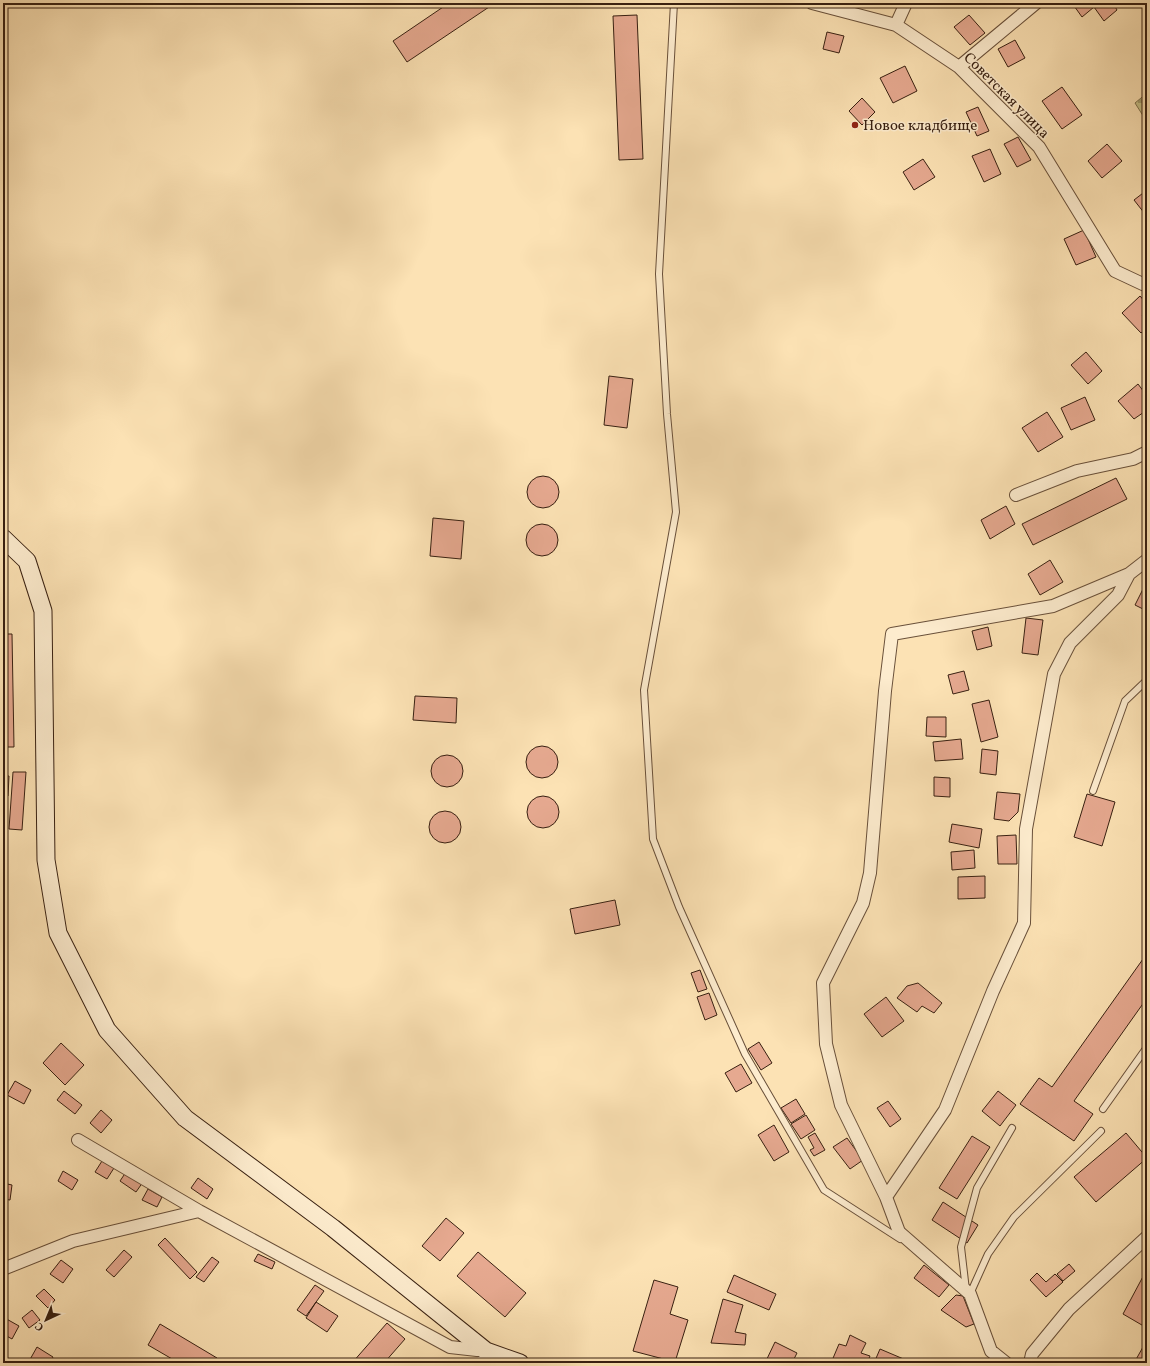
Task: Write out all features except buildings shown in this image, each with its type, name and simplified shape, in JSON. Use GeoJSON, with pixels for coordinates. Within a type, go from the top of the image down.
{"type":"FeatureCollection","features":[{"type":"Feature","properties":{"kind":"main road"},"geometry":{"type":"LineString","coordinates":[[3,538],[27,561],[43,611],[46,860],[58,933],[107,1030],[185,1118],[333,1228],[484,1357],[520,1363]]}},
{"type":"Feature","properties":{"kind":"street","name":"Советская улица"},"geometry":{"type":"LineString","coordinates":[[812,3],[845,7],[896,25],[959,67],[1038,147],[1115,270],[1147,286]]}},
{"type":"Feature","properties":{"kind":"street"},"geometry":{"type":"LineString","coordinates":[[896,25],[906,3]]}},
{"type":"Feature","properties":{"kind":"street"},"geometry":{"type":"LineString","coordinates":[[959,67],[1036,3]]}},
{"type":"Feature","properties":{"kind":"street"},"geometry":{"type":"LineString","coordinates":[[1016,495],[1077,471],[1133,459],[1147,452]]}},
{"type":"Feature","properties":{"kind":"street"},"geometry":{"type":"LineString","coordinates":[[1006,1363],[991,1351],[968,1293],[899,1232],[886,1196],[841,1105],[826,1044],[823,983],[863,903],[870,873],[885,691],[892,634],[1053,606],[1129,574],[1147,560]]}},
{"type":"Feature","properties":{"kind":"street"},"geometry":{"type":"LineString","coordinates":[[886,1196],[945,1110],[993,992],[1024,923],[1026,829],[1054,674],[1070,643],[1118,595],[1129,574]]}},
{"type":"Feature","properties":{"kind":"street"},"geometry":{"type":"LineString","coordinates":[[78,1140],[199,1211],[450,1347],[484,1357]]}},
{"type":"Feature","properties":{"kind":"street"},"geometry":{"type":"LineString","coordinates":[[3,1269],[73,1241],[199,1211]]}},
{"type":"Feature","properties":{"kind":"street"},"geometry":{"type":"LineString","coordinates":[[1030,1363],[1032,1354],[1069,1309],[1147,1237]]}},
{"type":"Feature","properties":{"kind":"lane"},"geometry":{"type":"LineString","coordinates":[[674,3],[659,274],[667,414],[676,512],[644,690],[653,839],[679,907],[744,1054],[824,1190],[925,1255]]}},
{"type":"Feature","properties":{"kind":"lane"},"geometry":{"type":"LineString","coordinates":[[1093,792],[1125,701],[1147,680]]}},
{"type":"Feature","properties":{"kind":"lane"},"geometry":{"type":"LineString","coordinates":[[1103,1109],[1147,1047]]}},
{"type":"Feature","properties":{"kind":"lane"},"geometry":{"type":"LineString","coordinates":[[968,1293],[961,1246],[977,1188],[1012,1128]]}},
{"type":"Feature","properties":{"kind":"lane"},"geometry":{"type":"LineString","coordinates":[[968,1293],[988,1254],[1014,1216],[1101,1131]]}},
{"type":"Feature","properties":{"kind":"green space"},"geometry":{"type":"Polygon","coordinates":[[[1147,93],[1147,122],[1135,103],[1147,93]]]}},
{"type":"Feature","properties":{"kind":"place","name":"Новое кладбище"},"geometry":{"type":"Point","coordinates":[855,125]}}]}
